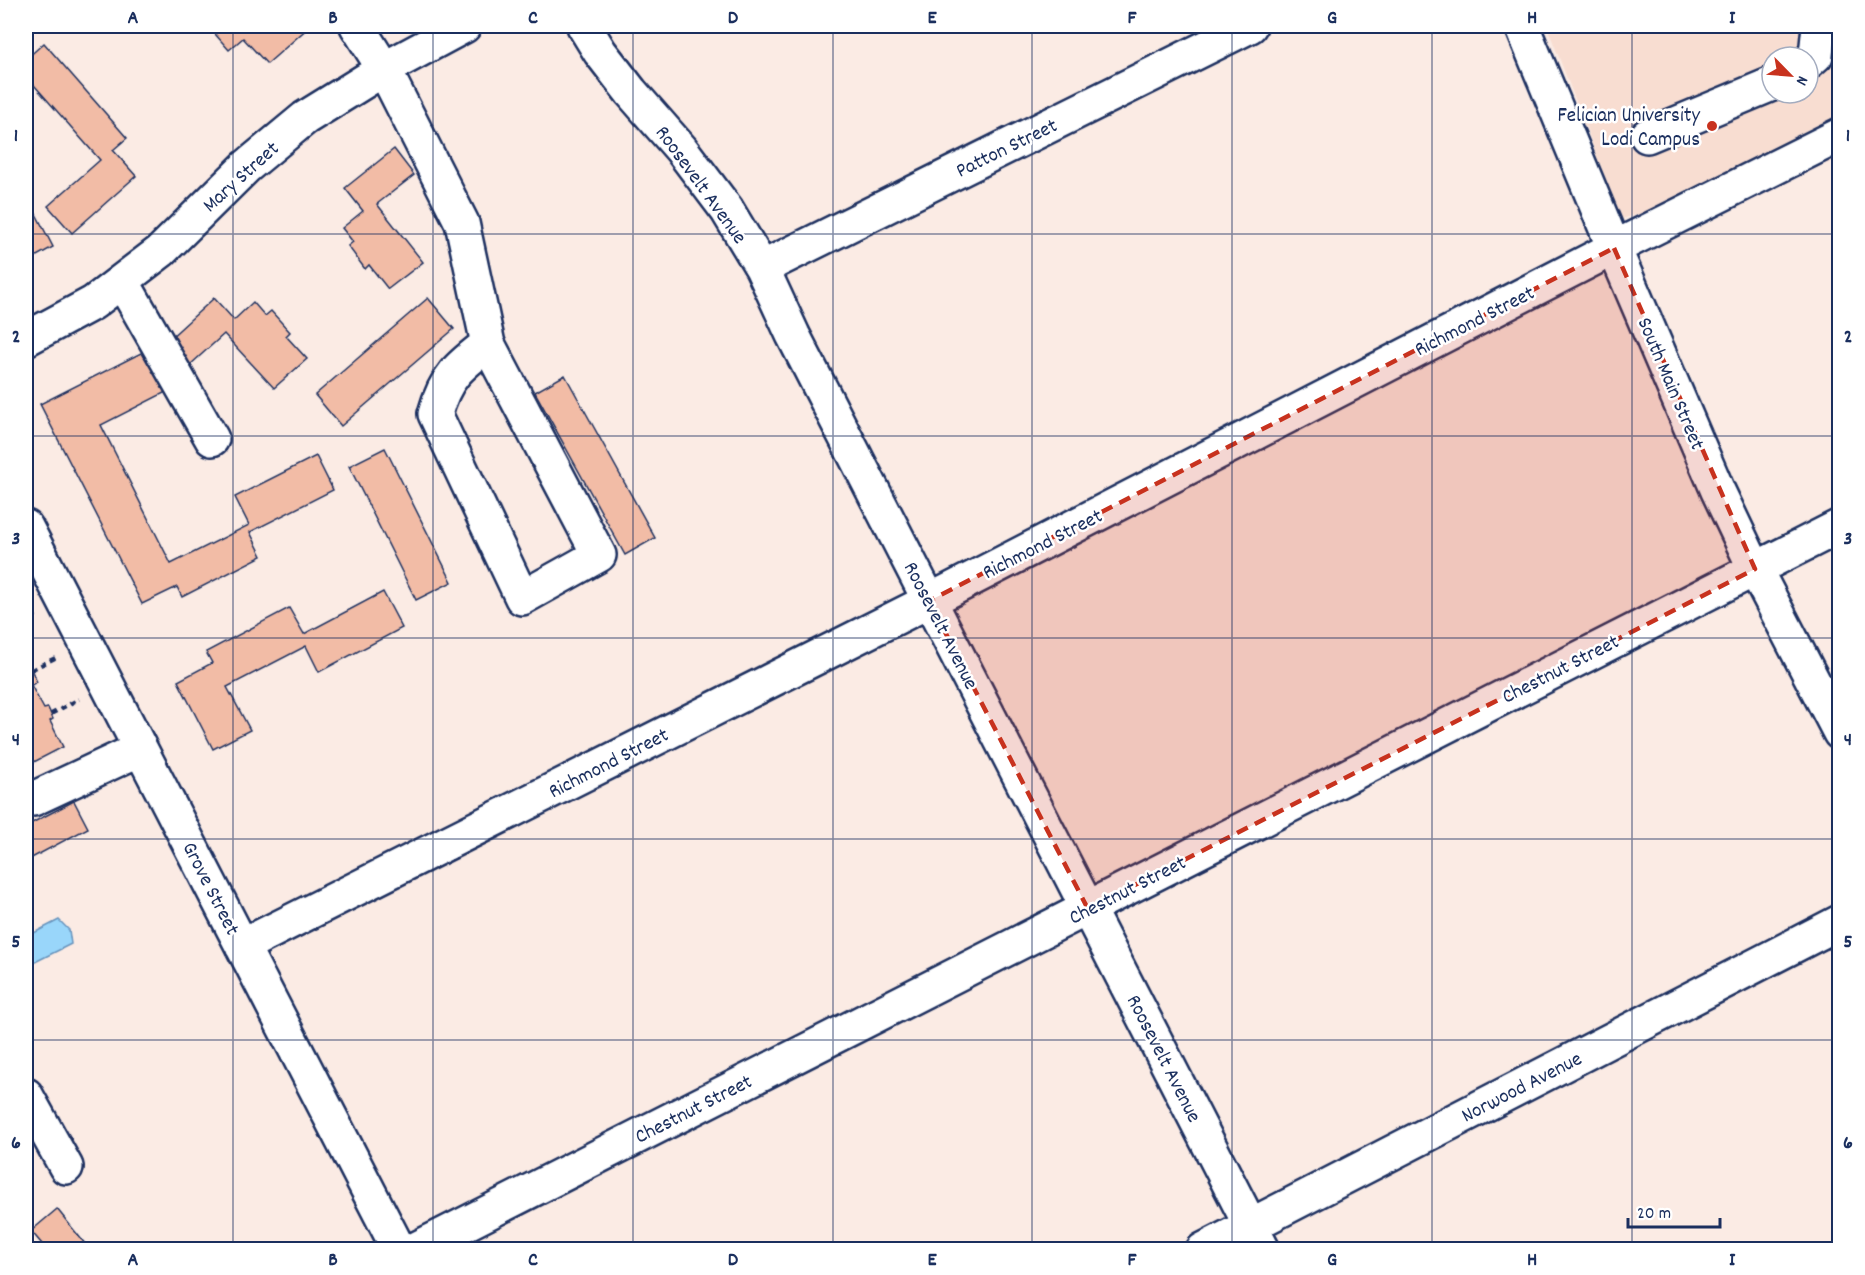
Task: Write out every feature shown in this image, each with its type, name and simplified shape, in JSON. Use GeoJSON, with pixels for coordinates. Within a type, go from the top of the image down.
{"type":"FeatureCollection","features":[{"type":"Feature","properties":{"kind":"street"},"geometry":{"type":"LineString","coordinates":[[357,26],[384,69],[462,223],[488,344],[599,555],[522,598],[435,414],[444,387],[469,359],[488,344]]}},
{"type":"Feature","properties":{"kind":"street","name":"Mary Street"},"geometry":{"type":"LineString","coordinates":[[26,339],[93,303],[161,251],[246,167],[304,118],[384,69],[464,26]]}},
{"type":"Feature","properties":{"kind":"street","name":"Roosevelt Avenue"},"geometry":{"type":"LineString","coordinates":[[584,26],[624,84],[681,149],[727,210],[762,268],[793,335],[1257,1237]]}},
{"type":"Feature","properties":{"kind":"street","name":"Patton Street"},"geometry":{"type":"LineString","coordinates":[[762,268],[1250,26]]}},
{"type":"Feature","properties":{"kind":"street","name":"South Main Street"},"geometry":{"type":"LineString","coordinates":[[1522,26],[1718,491],[1839,733]]}},
{"type":"Feature","properties":{"kind":"street"},"geometry":{"type":"LineString","coordinates":[[1817,45],[1819,26]]}},
{"type":"Feature","properties":{"kind":"street"},"geometry":{"type":"LineString","coordinates":[[1647,136],[1760,89]]}},
{"type":"Feature","properties":{"kind":"street","name":"Richmond Street"},"geometry":{"type":"LineString","coordinates":[[242,946],[929,601],[1614,248],[1839,135]]}},
{"type":"Feature","properties":{"kind":"street"},"geometry":{"type":"LineString","coordinates":[[122,281],[212,439]]}},
{"type":"Feature","properties":{"kind":"street","name":"Chestnut Street"},"geometry":{"type":"LineString","coordinates":[[414,1250],[1839,526]]}},
{"type":"Feature","properties":{"kind":"street","name":"Grove Street"},"geometry":{"type":"LineString","coordinates":[[26,527],[399,1250]]}},
{"type":"Feature","properties":{"kind":"street"},"geometry":{"type":"LineString","coordinates":[[33,800],[140,749]]}},
{"type":"Feature","properties":{"kind":"street","name":"Norwood Avenue"},"geometry":{"type":"LineString","coordinates":[[1203,1250],[1257,1237],[1839,922]]}},
{"type":"Feature","properties":{"kind":"street"},"geometry":{"type":"LineString","coordinates":[[26,1095],[66,1167]]}},
{"type":"Feature","properties":{"kind":"path"},"geometry":{"type":"LineString","coordinates":[[26,620],[37,614]]}},
{"type":"Feature","properties":{"kind":"path"},"geometry":{"type":"LineString","coordinates":[[31,670],[59,656]]}},
{"type":"Feature","properties":{"kind":"path"},"geometry":{"type":"LineString","coordinates":[[51,714],[80,698]]}},
{"type":"Feature","properties":{"kind":"highlighted area"},"geometry":{"type":"Polygon","coordinates":[[[1614,248],[1755,569],[1088,909],[929,601],[1614,248]]]}},
{"type":"Feature","properties":{"kind":"shaded area","name":"Felician University Lodi Campus"},"geometry":{"type":"Polygon","coordinates":[[[1547,26],[1839,26],[1839,160],[1621,219],[1547,26]]]}},
{"type":"Feature","properties":{"kind":"water"},"geometry":{"type":"Polygon","coordinates":[[[59,920],[69,930],[71,944],[27,966],[26,937],[59,920]]]}},
{"type":"Feature","properties":{"kind":"building"},"geometry":{"type":"Polygon","coordinates":[[[208,26],[310,26],[267,64],[243,38],[229,50],[208,26]]]}},
{"type":"Feature","properties":{"kind":"building"},"geometry":{"type":"Polygon","coordinates":[[[44,43],[127,138],[113,150],[136,176],[72,233],[48,206],[100,160],[26,76],[26,59],[44,43]]]}},
{"type":"Feature","properties":{"kind":"building"},"geometry":{"type":"Polygon","coordinates":[[[394,149],[414,175],[377,204],[423,262],[388,289],[369,265],[365,269],[348,246],[353,242],[342,228],[363,211],[345,188],[394,149]]]}},
{"type":"Feature","properties":{"kind":"building"},"geometry":{"type":"Polygon","coordinates":[[[35,212],[53,247],[26,262],[26,217],[35,212]]]}},
{"type":"Feature","properties":{"kind":"building"},"geometry":{"type":"Polygon","coordinates":[[[214,298],[234,320],[253,302],[265,316],[271,311],[290,332],[286,336],[307,359],[274,388],[224,334],[190,365],[168,340],[214,298]]]}},
{"type":"Feature","properties":{"kind":"building"},"geometry":{"type":"Polygon","coordinates":[[[428,298],[454,329],[341,426],[315,395],[428,298]]]}},
{"type":"Feature","properties":{"kind":"building"},"geometry":{"type":"Polygon","coordinates":[[[145,351],[166,392],[101,425],[171,564],[249,525],[235,497],[316,456],[333,490],[250,532],[262,556],[182,597],[177,587],[142,604],[40,404],[145,351]]]}},
{"type":"Feature","properties":{"kind":"building"},"geometry":{"type":"Polygon","coordinates":[[[565,375],[655,538],[625,555],[535,392],[565,375]]]}},
{"type":"Feature","properties":{"kind":"building"},"geometry":{"type":"Polygon","coordinates":[[[385,448],[452,582],[416,600],[349,466],[385,448]]]}},
{"type":"Feature","properties":{"kind":"building"},"geometry":{"type":"Polygon","coordinates":[[[383,592],[402,628],[319,672],[306,646],[227,687],[250,730],[213,749],[178,681],[212,663],[206,652],[289,608],[304,634],[383,592]]]}},
{"type":"Feature","properties":{"kind":"building"},"geometry":{"type":"Polygon","coordinates":[[[26,659],[37,682],[31,685],[44,709],[48,708],[53,719],[50,721],[63,747],[32,763],[26,751],[26,659]]]}},
{"type":"Feature","properties":{"kind":"building"},"geometry":{"type":"Polygon","coordinates":[[[74,801],[88,828],[26,861],[26,826],[74,801]]]}},
{"type":"Feature","properties":{"kind":"building"},"geometry":{"type":"Polygon","coordinates":[[[57,1209],[90,1250],[47,1250],[31,1231],[57,1209]]]}},
{"type":"Feature","properties":{"kind":"place","name":"Felician University Lodi Campus"},"geometry":{"type":"Point","coordinates":[1712,126]}}]}
